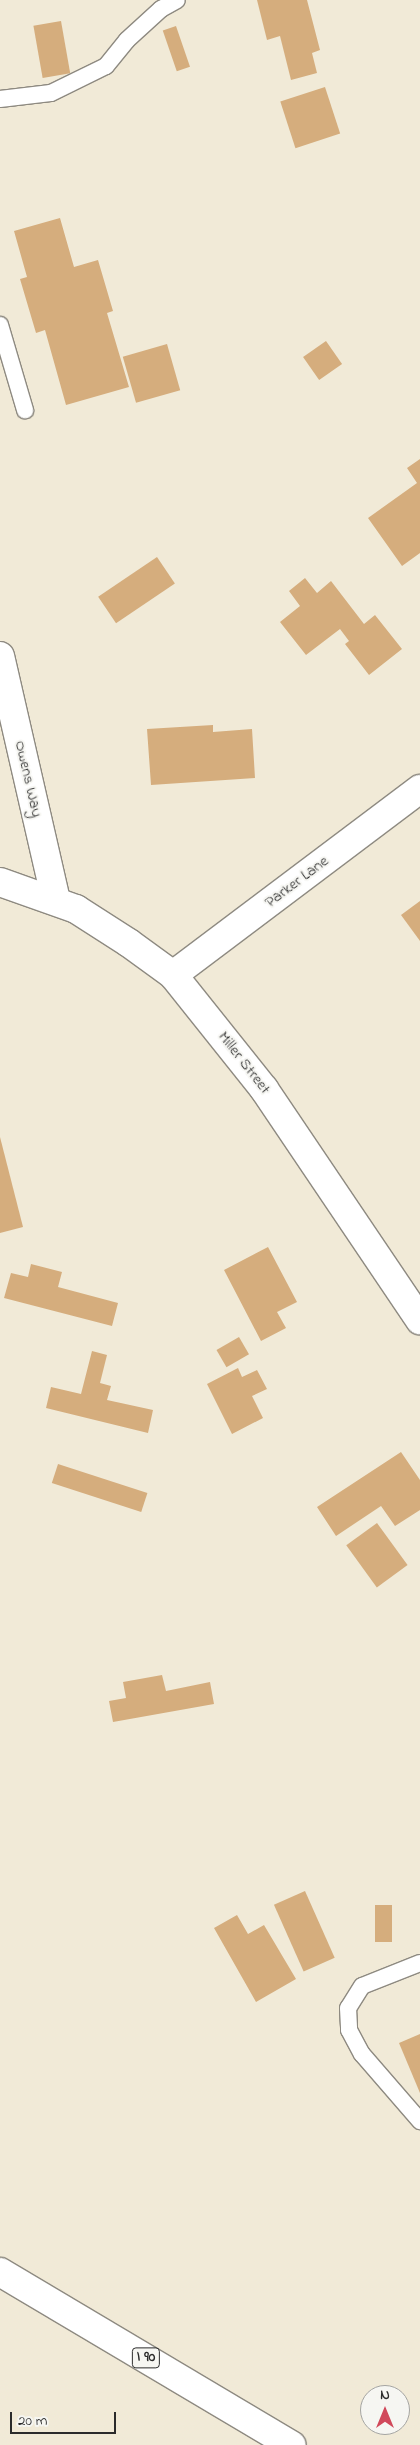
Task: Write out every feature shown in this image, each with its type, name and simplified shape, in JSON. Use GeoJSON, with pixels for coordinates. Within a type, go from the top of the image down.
{"type":"FeatureCollection","features":[{"type":"Feature","properties":{"kind":"main road","name":"Owens Way"},"geometry":{"type":"LineString","coordinates":[[0,656],[56,901]]}},
{"type":"Feature","properties":{"kind":"main road","name":"Parker Lane"},"geometry":{"type":"LineString","coordinates":[[172,975],[420,789]]}},
{"type":"Feature","properties":{"kind":"main road","name":"Miller Street"},"geometry":{"type":"LineString","coordinates":[[0,882],[76,909],[129,943],[172,975],[264,1089],[420,1320]]}},
{"type":"Feature","properties":{"kind":"main road","name":"I 90"},"geometry":{"type":"LineString","coordinates":[[0,2272],[291,2445]]}},
{"type":"Feature","properties":{"kind":"lane"},"geometry":{"type":"LineString","coordinates":[[0,99],[51,93],[106,66],[127,40],[161,9],[177,0]]}},
{"type":"Feature","properties":{"kind":"lane"},"geometry":{"type":"LineString","coordinates":[[0,325],[25,410]]}},
{"type":"Feature","properties":{"kind":"lane"},"geometry":{"type":"LineString","coordinates":[[420,1963],[362,1986],[348,2008],[349,2030],[362,2054],[420,2121]]}},
{"type":"Feature","properties":{"kind":"building"},"geometry":{"type":"Polygon","coordinates":[[[257,0],[307,0],[320,50],[312,53],[317,73],[291,80],[280,36],[267,40],[257,0]]]}},
{"type":"Feature","properties":{"kind":"building"},"geometry":{"type":"Polygon","coordinates":[[[61,21],[70,73],[43,78],[33,26],[61,21]]]}},
{"type":"Feature","properties":{"kind":"building"},"geometry":{"type":"Polygon","coordinates":[[[176,26],[190,67],[177,71],[163,31],[176,26]]]}},
{"type":"Feature","properties":{"kind":"building"},"geometry":{"type":"Polygon","coordinates":[[[325,87],[340,134],[295,148],[280,102],[325,87]]]}},
{"type":"Feature","properties":{"kind":"building"},"geometry":{"type":"Polygon","coordinates":[[[60,218],[74,267],[98,260],[113,311],[107,313],[129,387],[66,405],[45,330],[36,333],[20,279],[27,277],[14,231],[60,218]]]}},
{"type":"Feature","properties":{"kind":"building"},"geometry":{"type":"Polygon","coordinates":[[[326,341],[342,364],[319,380],[303,357],[326,341]]]}},
{"type":"Feature","properties":{"kind":"building"},"geometry":{"type":"Polygon","coordinates":[[[167,344],[180,390],[136,403],[123,357],[167,344]]]}},
{"type":"Feature","properties":{"kind":"building"},"geometry":{"type":"Polygon","coordinates":[[[420,459],[420,553],[402,566],[368,518],[417,483],[407,468],[420,459]]]}},
{"type":"Feature","properties":{"kind":"building"},"geometry":{"type":"Polygon","coordinates":[[[157,557],[175,584],[116,623],[98,597],[157,557]]]}},
{"type":"Feature","properties":{"kind":"building"},"geometry":{"type":"Polygon","coordinates":[[[305,578],[317,593],[331,581],[364,624],[375,615],[402,649],[369,675],[345,644],[349,641],[340,629],[306,655],[280,622],[300,606],[289,591],[305,578]]]}},
{"type":"Feature","properties":{"kind":"building"},"geometry":{"type":"Polygon","coordinates":[[[213,725],[213,732],[252,729],[255,778],[151,785],[147,729],[213,725]]]}},
{"type":"Feature","properties":{"kind":"building"},"geometry":{"type":"Polygon","coordinates":[[[420,901],[420,941],[401,915],[420,901]]]}},
{"type":"Feature","properties":{"kind":"building"},"geometry":{"type":"Polygon","coordinates":[[[0,1137],[23,1227],[0,1233],[0,1137]]]}},
{"type":"Feature","properties":{"kind":"building"},"geometry":{"type":"Polygon","coordinates":[[[268,1247],[297,1302],[277,1312],[286,1328],[261,1341],[224,1270],[268,1247]]]}},
{"type":"Feature","properties":{"kind":"building"},"geometry":{"type":"Polygon","coordinates":[[[31,1264],[62,1272],[58,1287],[118,1303],[112,1326],[4,1298],[11,1273],[28,1277],[31,1264]]]}},
{"type":"Feature","properties":{"kind":"building"},"geometry":{"type":"Polygon","coordinates":[[[239,1337],[249,1354],[226,1367],[216,1350],[239,1337]]]}},
{"type":"Feature","properties":{"kind":"building"},"geometry":{"type":"Polygon","coordinates":[[[92,1351],[107,1355],[100,1383],[111,1386],[107,1400],[153,1410],[148,1433],[46,1408],[51,1387],[81,1394],[92,1351]]]}},
{"type":"Feature","properties":{"kind":"building"},"geometry":{"type":"Polygon","coordinates":[[[238,1368],[242,1377],[257,1370],[267,1389],[252,1396],[263,1418],[232,1434],[207,1384],[238,1368]]]}},
{"type":"Feature","properties":{"kind":"building"},"geometry":{"type":"Polygon","coordinates":[[[401,1452],[420,1480],[420,1510],[395,1526],[381,1506],[336,1536],[317,1507],[401,1452]]]}},
{"type":"Feature","properties":{"kind":"building"},"geometry":{"type":"Polygon","coordinates":[[[58,1464],[147,1493],[141,1512],[52,1483],[58,1464]]]}},
{"type":"Feature","properties":{"kind":"building"},"geometry":{"type":"Polygon","coordinates":[[[377,1523],[408,1565],[377,1587],[346,1545],[377,1523]]]}},
{"type":"Feature","properties":{"kind":"building"},"geometry":{"type":"Polygon","coordinates":[[[162,1675],[166,1691],[210,1682],[214,1704],[113,1722],[109,1701],[126,1698],[123,1682],[162,1675]]]}},
{"type":"Feature","properties":{"kind":"building"},"geometry":{"type":"Polygon","coordinates":[[[305,1891],[335,1958],[304,1972],[274,1905],[305,1891]]]}},
{"type":"Feature","properties":{"kind":"building"},"geometry":{"type":"Polygon","coordinates":[[[375,1905],[392,1905],[392,1942],[375,1942],[375,1905]]]}},
{"type":"Feature","properties":{"kind":"building"},"geometry":{"type":"Polygon","coordinates":[[[237,1915],[248,1934],[264,1925],[296,1979],[256,2002],[214,1928],[237,1915]]]}},
{"type":"Feature","properties":{"kind":"building"},"geometry":{"type":"Polygon","coordinates":[[[420,2034],[420,2093],[399,2043],[420,2034]]]}}]}
